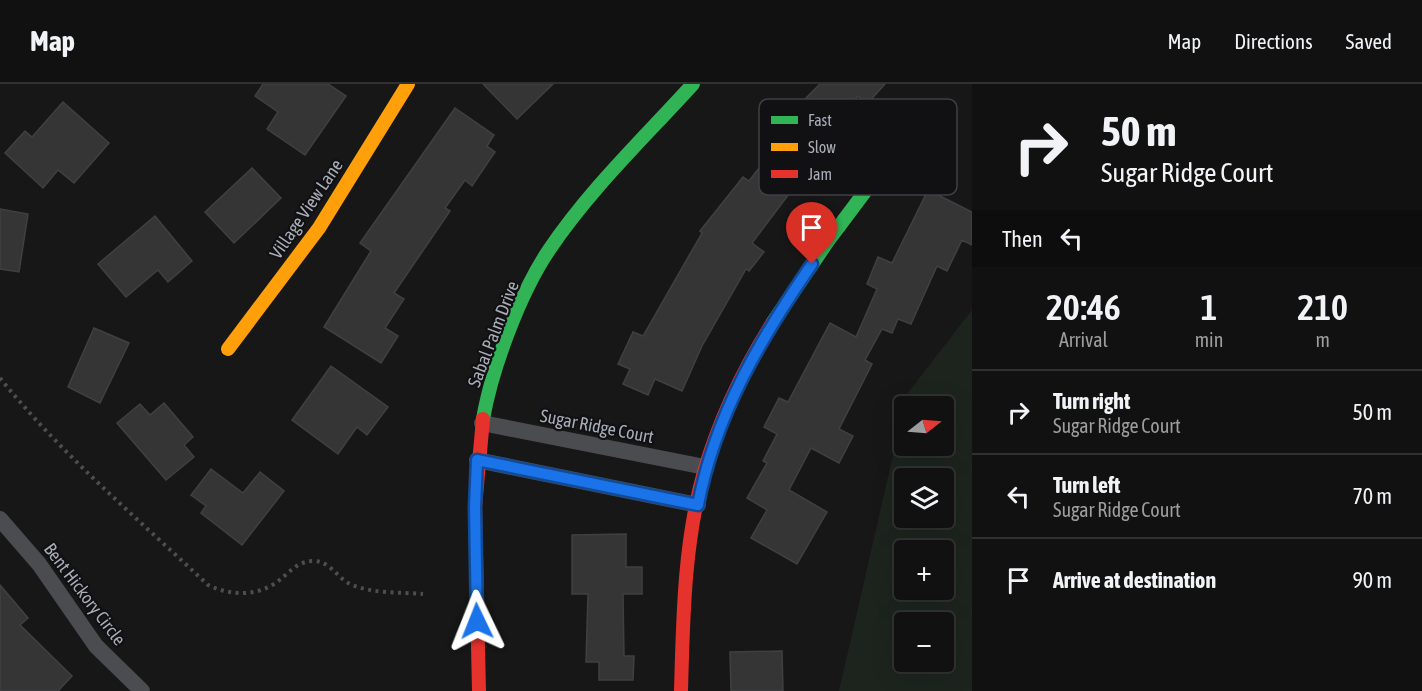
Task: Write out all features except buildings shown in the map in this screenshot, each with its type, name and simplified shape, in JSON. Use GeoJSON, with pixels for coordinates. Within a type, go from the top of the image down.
{"type":"FeatureCollection","features":[{"type":"Feature","properties":{"kind":"street","name":"Sabal Palm Drive"},"geometry":{"type":"LineString","coordinates":[[478,691],[475,538],[477,460],[489,387],[522,302],[548,251],[583,205],[693,84]]}},
{"type":"Feature","properties":{"kind":"street","name":"Village View Lane"},"geometry":{"type":"LineString","coordinates":[[228,349],[319,228],[402,86]]}},
{"type":"Feature","properties":{"kind":"street"},"geometry":{"type":"LineString","coordinates":[[681,691],[682,608],[687,559],[705,467],[735,389],[776,316],[864,195]]}},
{"type":"Feature","properties":{"kind":"street","name":"Sugar Ridge Court"},"geometry":{"type":"LineString","coordinates":[[482,423],[705,467]]}},
{"type":"Feature","properties":{"kind":"street"},"geometry":{"type":"LineString","coordinates":[[477,460],[698,505]]}},
{"type":"Feature","properties":{"kind":"street","name":"Bent Hickory Circle"},"geometry":{"type":"LineString","coordinates":[[0,519],[39,564],[96,646],[142,691]]}},
{"type":"Feature","properties":{"kind":"path"},"geometry":{"type":"LineString","coordinates":[[0,378],[26,410],[72,457],[208,585],[226,593],[243,594],[273,585],[298,564],[315,561],[329,566],[349,584],[367,590],[423,594]]}},
{"type":"Feature","properties":{"kind":"shaded area"},"geometry":{"type":"Polygon","coordinates":[[[972,310],[972,691],[839,691],[894,451],[894,456],[954,456],[954,396],[906,396],[972,310]]]}},
{"type":"Feature","properties":{"kind":"traffic: fast"},"geometry":{"type":"LineString","coordinates":[[483,419],[493,377],[508,332],[528,287],[549,250],[618,164],[693,84]]}},
{"type":"Feature","properties":{"kind":"traffic: fast"},"geometry":{"type":"LineString","coordinates":[[773,322],[862,195]]}},
{"type":"Feature","properties":{"kind":"traffic: slow"},"geometry":{"type":"LineString","coordinates":[[228,349],[319,228],[408,84]]}},
{"type":"Feature","properties":{"kind":"traffic: jam"},"geometry":{"type":"LineString","coordinates":[[681,691],[688,553],[697,499],[710,453],[725,414],[742,376],[773,322]]}},
{"type":"Feature","properties":{"kind":"traffic: jam"},"geometry":{"type":"LineString","coordinates":[[479,691],[475,507],[483,419]]}},
{"type":"Feature","properties":{"kind":"route"},"geometry":{"type":"LineString","coordinates":[[477,621],[475,559],[477,460],[698,505],[705,467],[735,389],[776,316],[812,264]]}}]}
